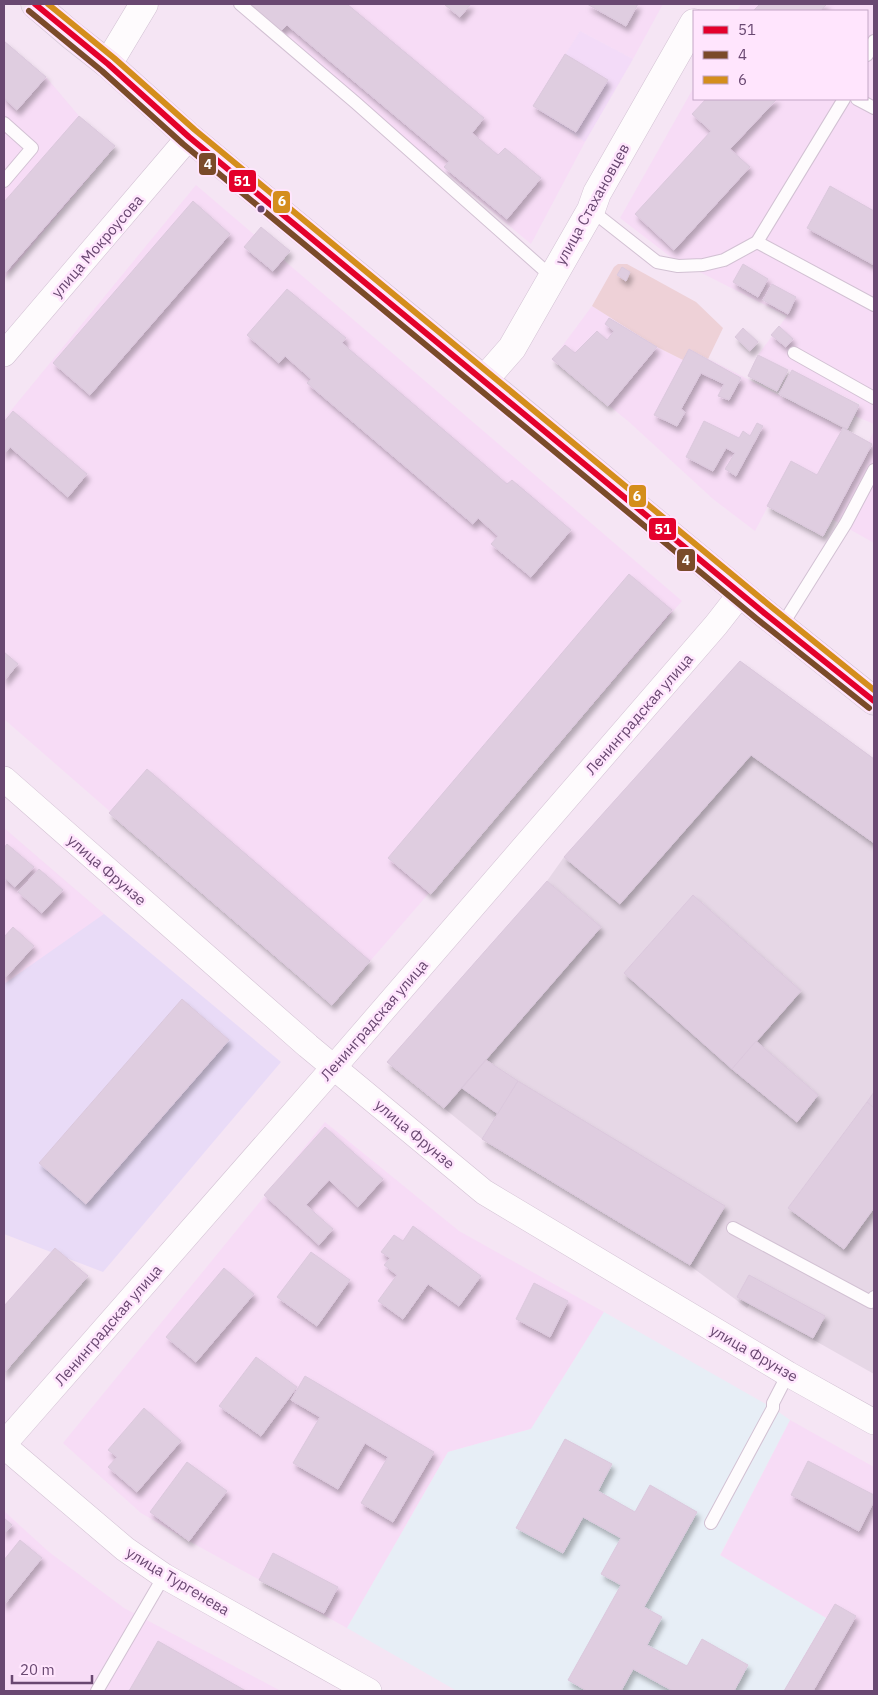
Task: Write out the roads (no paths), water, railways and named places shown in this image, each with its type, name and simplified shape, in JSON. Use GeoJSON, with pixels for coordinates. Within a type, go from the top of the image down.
{"type":"FeatureCollection","features":[{"type":"Feature","properties":{"kind":"main road"},"geometry":{"type":"LineString","coordinates":[[35,4],[108,64],[189,137],[781,627],[874,701]]}},
{"type":"Feature","properties":{"kind":"street"},"geometry":{"type":"LineString","coordinates":[[108,64],[144,4]]}},
{"type":"Feature","properties":{"kind":"street","name":"улица Стахановцев"},"geometry":{"type":"LineString","coordinates":[[484,380],[512,348],[591,210],[597,194],[693,25]]}},
{"type":"Feature","properties":{"kind":"street","name":"улица Мокроусова"},"geometry":{"type":"LineString","coordinates":[[4,354],[189,137]]}},
{"type":"Feature","properties":{"kind":"street","name":"Ленинградская улица"},"geometry":{"type":"LineString","coordinates":[[4,1445],[334,1067],[716,625],[741,593]]}},
{"type":"Feature","properties":{"kind":"street","name":"улица Фрунзе"},"geometry":{"type":"LineString","coordinates":[[4,779],[334,1067],[484,1192],[788,1374],[874,1422]]}},
{"type":"Feature","properties":{"kind":"street","name":"улица Тургенева"},"geometry":{"type":"LineString","coordinates":[[4,1445],[125,1549],[164,1576],[369,1691]]}},
{"type":"Feature","properties":{"kind":"lane"},"geometry":{"type":"LineString","coordinates":[[240,4],[356,103],[552,277]]}},
{"type":"Feature","properties":{"kind":"lane"},"geometry":{"type":"LineString","coordinates":[[868,53],[874,41]]}},
{"type":"Feature","properties":{"kind":"lane"},"geometry":{"type":"LineString","coordinates":[[591,210],[657,262],[678,266],[724,260],[756,242],[843,100]]}},
{"type":"Feature","properties":{"kind":"lane"},"geometry":{"type":"LineString","coordinates":[[859,100],[874,108]]}},
{"type":"Feature","properties":{"kind":"lane"},"geometry":{"type":"LineString","coordinates":[[4,123],[32,148],[4,181]]}},
{"type":"Feature","properties":{"kind":"lane"},"geometry":{"type":"LineString","coordinates":[[756,242],[874,306]]}},
{"type":"Feature","properties":{"kind":"lane"},"geometry":{"type":"LineString","coordinates":[[794,353],[874,398]]}},
{"type":"Feature","properties":{"kind":"lane"},"geometry":{"type":"LineString","coordinates":[[781,627],[846,523],[874,470]]}},
{"type":"Feature","properties":{"kind":"lane"},"geometry":{"type":"LineString","coordinates":[[733,1228],[871,1302],[874,1297]]}},
{"type":"Feature","properties":{"kind":"lane"},"geometry":{"type":"LineString","coordinates":[[711,1523],[773,1408],[773,1403],[788,1374]]}},
{"type":"Feature","properties":{"kind":"lane"},"geometry":{"type":"LineString","coordinates":[[97,1691],[164,1576]]}}]}
